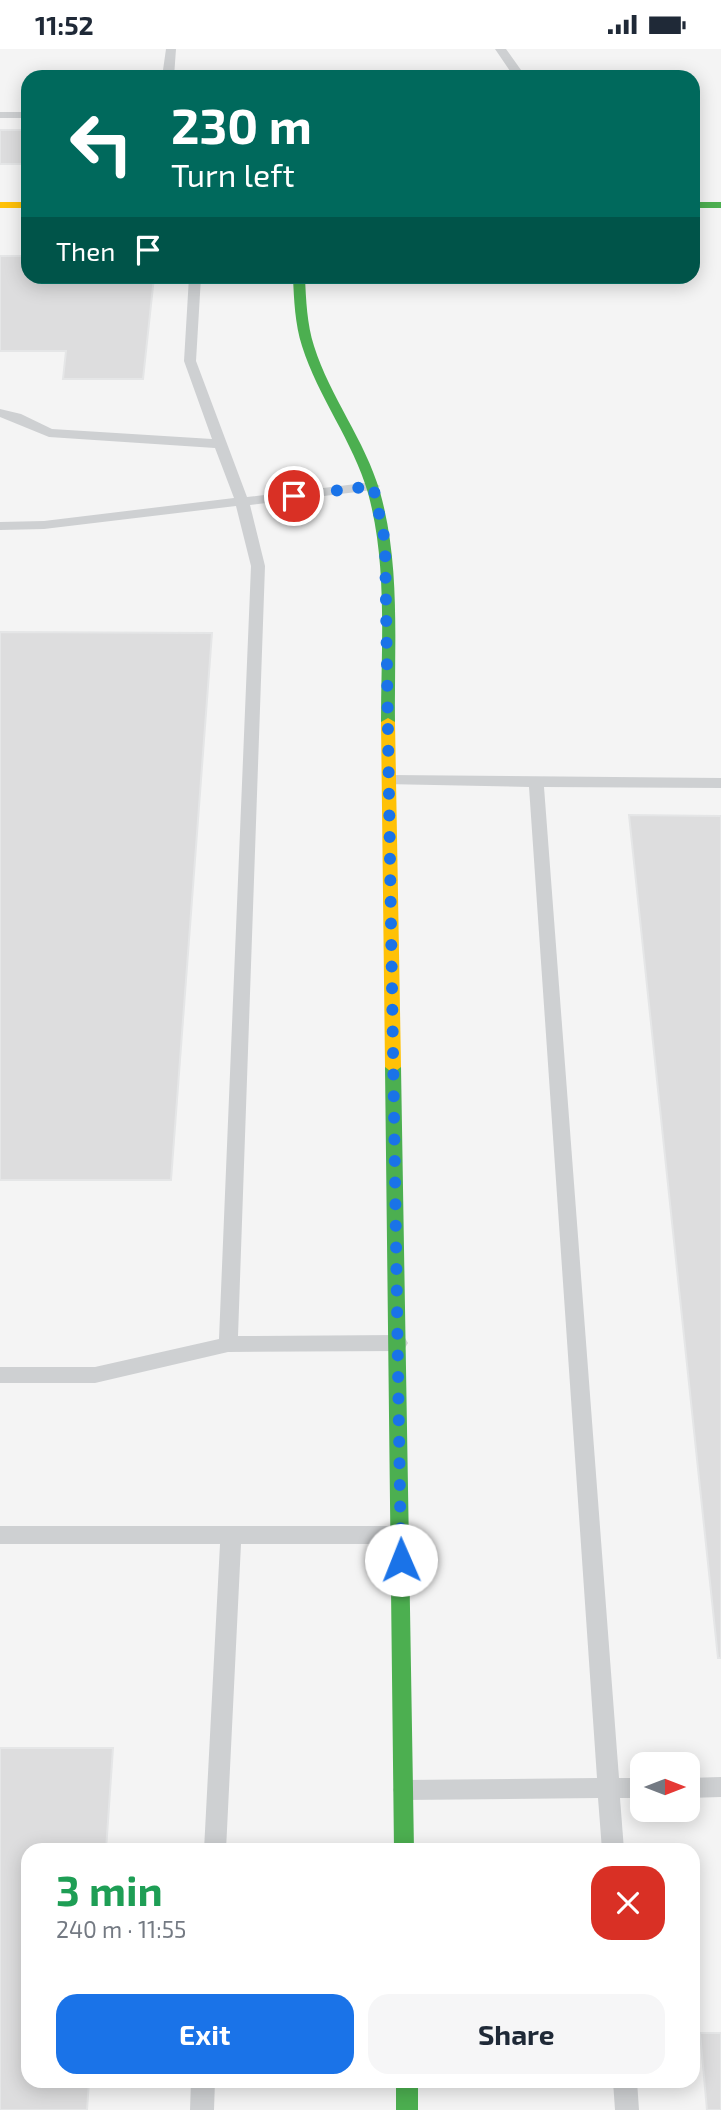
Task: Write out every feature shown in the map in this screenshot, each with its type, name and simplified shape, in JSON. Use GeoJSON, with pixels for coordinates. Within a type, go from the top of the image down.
{"type":"FeatureCollection","features":[{"type":"Feature","properties":{"kind":"street"},"geometry":{"type":"LineString","coordinates":[[0,205],[21,205]]}},
{"type":"Feature","properties":{"kind":"street"},"geometry":{"type":"LineString","coordinates":[[700,205],[721,205]]}},
{"type":"Feature","properties":{"kind":"street"},"geometry":{"type":"LineString","coordinates":[[299,284],[301,315],[314,368],[357,447],[373,486],[386,553],[404,1843]]}},
{"type":"Feature","properties":{"kind":"street"},"geometry":{"type":"LineString","coordinates":[[407,2088],[408,2110]]}},
{"type":"Feature","properties":{"kind":"lane"},"geometry":{"type":"LineString","coordinates":[[169,70],[171,49]]}},
{"type":"Feature","properties":{"kind":"lane"},"geometry":{"type":"LineString","coordinates":[[500,49],[515,70]]}},
{"type":"Feature","properties":{"kind":"lane"},"geometry":{"type":"LineString","coordinates":[[0,115],[21,115]]}},
{"type":"Feature","properties":{"kind":"lane"},"geometry":{"type":"LineString","coordinates":[[195,284],[190,361],[242,502],[258,566],[228,1344]]}},
{"type":"Feature","properties":{"kind":"lane"},"geometry":{"type":"LineString","coordinates":[[0,413],[16,417],[49,433],[221,444]]}},
{"type":"Feature","properties":{"kind":"lane"},"geometry":{"type":"LineString","coordinates":[[0,526],[44,526],[373,486]]}},
{"type":"Feature","properties":{"kind":"lane"},"geometry":{"type":"LineString","coordinates":[[390,780],[721,783]]}},
{"type":"Feature","properties":{"kind":"lane"},"geometry":{"type":"LineString","coordinates":[[536,782],[613,1843]]}},
{"type":"Feature","properties":{"kind":"lane"},"geometry":{"type":"LineString","coordinates":[[0,1375],[95,1375],[228,1344],[398,1343]]}},
{"type":"Feature","properties":{"kind":"lane"},"geometry":{"type":"LineString","coordinates":[[0,1535],[400,1535]]}},
{"type":"Feature","properties":{"kind":"lane"},"geometry":{"type":"LineString","coordinates":[[215,1843],[230,1535]]}},
{"type":"Feature","properties":{"kind":"lane"},"geometry":{"type":"LineString","coordinates":[[700,1788],[721,1787]]}},
{"type":"Feature","properties":{"kind":"lane"},"geometry":{"type":"LineString","coordinates":[[404,1790],[630,1788]]}},
{"type":"Feature","properties":{"kind":"lane"},"geometry":{"type":"LineString","coordinates":[[202,2110],[203,2088]]}},
{"type":"Feature","properties":{"kind":"lane"},"geometry":{"type":"LineString","coordinates":[[625,2088],[627,2110]]}},
{"type":"Feature","properties":{"kind":"building"},"geometry":{"type":"Polygon","coordinates":[[[0,130],[21,130],[21,164],[0,164],[0,130]]]}},
{"type":"Feature","properties":{"kind":"building"},"geometry":{"type":"Polygon","coordinates":[[[0,256],[21,256],[21,284],[153,284],[143,379],[63,379],[66,351],[0,351],[0,256]]]}},
{"type":"Feature","properties":{"kind":"building"},"geometry":{"type":"Polygon","coordinates":[[[0,632],[212,633],[171,1180],[0,1180],[0,632]]]}},
{"type":"Feature","properties":{"kind":"building"},"geometry":{"type":"Polygon","coordinates":[[[629,815],[721,816],[721,1658],[718,1658],[629,815]]]}},
{"type":"Feature","properties":{"kind":"building"},"geometry":{"type":"Polygon","coordinates":[[[0,1748],[113,1748],[106,1843],[21,1843],[21,2088],[89,2088],[87,2110],[0,2110],[0,1748]]]}},
{"type":"Feature","properties":{"kind":"building"},"geometry":{"type":"Polygon","coordinates":[[[700,2033],[721,2033],[721,2110],[707,2110],[700,2033]]]}},
{"type":"Feature","properties":{"kind":"traffic: fast"},"geometry":{"type":"LineString","coordinates":[[700,205],[721,205]]}},
{"type":"Feature","properties":{"kind":"traffic: fast"},"geometry":{"type":"LineString","coordinates":[[299,284],[302,320],[308,346],[323,383],[368,473],[380,519],[387,576],[388,722]]}},
{"type":"Feature","properties":{"kind":"traffic: fast"},"geometry":{"type":"LineString","coordinates":[[393,1067],[404,1843]]}},
{"type":"Feature","properties":{"kind":"traffic: fast"},"geometry":{"type":"LineString","coordinates":[[407,2088],[407,2110]]}},
{"type":"Feature","properties":{"kind":"traffic: slow"},"geometry":{"type":"LineString","coordinates":[[0,205],[21,205]]}},
{"type":"Feature","properties":{"kind":"traffic: slow"},"geometry":{"type":"LineString","coordinates":[[388,722],[393,1067]]}},
{"type":"Feature","properties":{"kind":"route"},"geometry":{"type":"LineString","coordinates":[[294,496],[373,486],[385,541],[390,723],[401,1560]]}}]}
